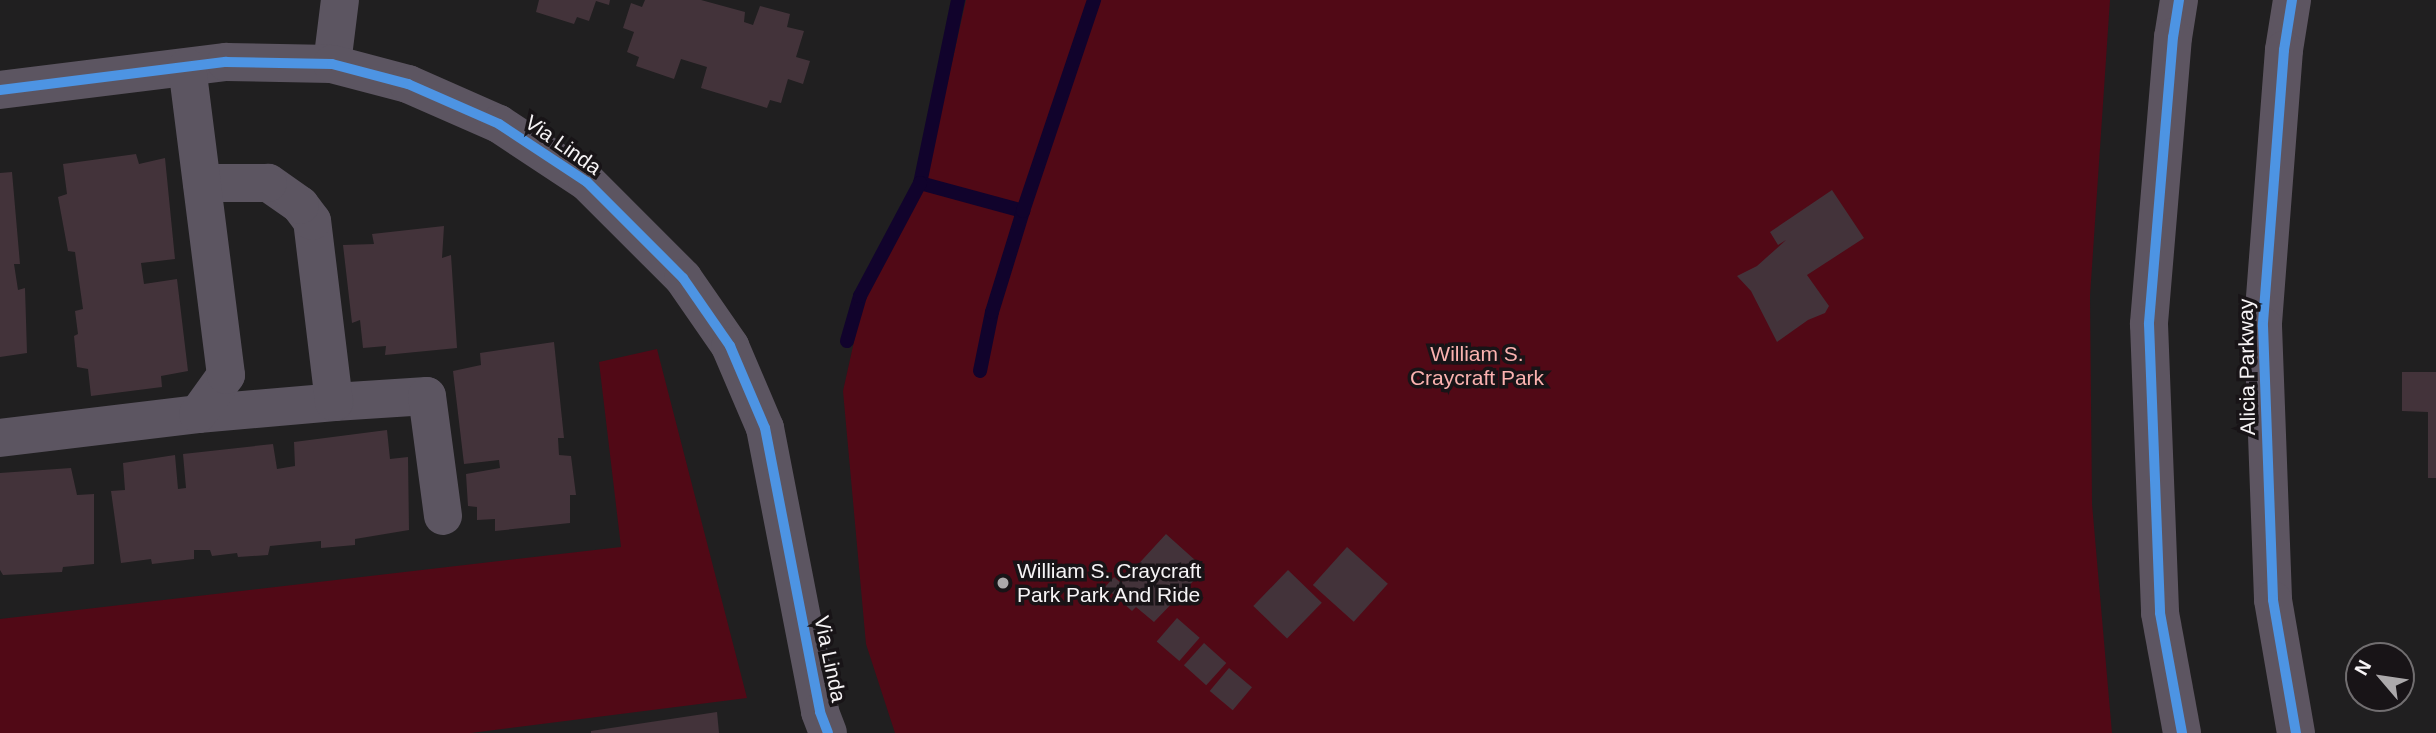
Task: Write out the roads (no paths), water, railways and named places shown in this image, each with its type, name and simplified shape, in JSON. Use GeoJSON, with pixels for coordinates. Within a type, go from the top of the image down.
{"type":"FeatureCollection","features":[{"type":"Feature","properties":{"kind":"main road"},"geometry":{"type":"LineString","coordinates":[[2179,0],[2172,37],[2149,324],[2160,613],[2182,733]]}},
{"type":"Feature","properties":{"kind":"main road","name":"Alicia Parkway"},"geometry":{"type":"LineString","coordinates":[[2292,0],[2284,50],[2263,326],[2273,600],[2296,733]]}},
{"type":"Feature","properties":{"kind":"street"},"geometry":{"type":"LineString","coordinates":[[332,64],[340,0]]}},
{"type":"Feature","properties":{"kind":"street","name":"Via Linda"},"geometry":{"type":"LineString","coordinates":[[0,90],[226,62],[332,64],[408,84],[499,124],[587,182],[683,278],[730,346],[765,428],[820,712],[828,733]]}},
{"type":"Feature","properties":{"kind":"street"},"geometry":{"type":"LineString","coordinates":[[187,67],[226,375],[198,414]]}},
{"type":"Feature","properties":{"kind":"street"},"geometry":{"type":"LineString","coordinates":[[202,183],[268,183],[300,205],[313,221],[334,402]]}},
{"type":"Feature","properties":{"kind":"street"},"geometry":{"type":"LineString","coordinates":[[0,438],[198,414],[427,396],[443,516]]}},
{"type":"Feature","properties":{"kind":"waterway"},"geometry":{"type":"LineString","coordinates":[[958,0],[920,183],[1023,211]]}},
{"type":"Feature","properties":{"kind":"waterway"},"geometry":{"type":"LineString","coordinates":[[980,371],[992,312],[1023,211],[1094,0]]}},
{"type":"Feature","properties":{"kind":"waterway"},"geometry":{"type":"LineString","coordinates":[[847,341],[860,296],[920,183]]}},
{"type":"Feature","properties":{"kind":"place","name":"William S. Craycraft Park Park And Ride"},"geometry":{"type":"Point","coordinates":[1003,583]}},
{"type":"Feature","properties":{"kind":"park label","name":"William S. Craycraft Park"},"geometry":{"type":"Point","coordinates":[1477,366]}}]}
